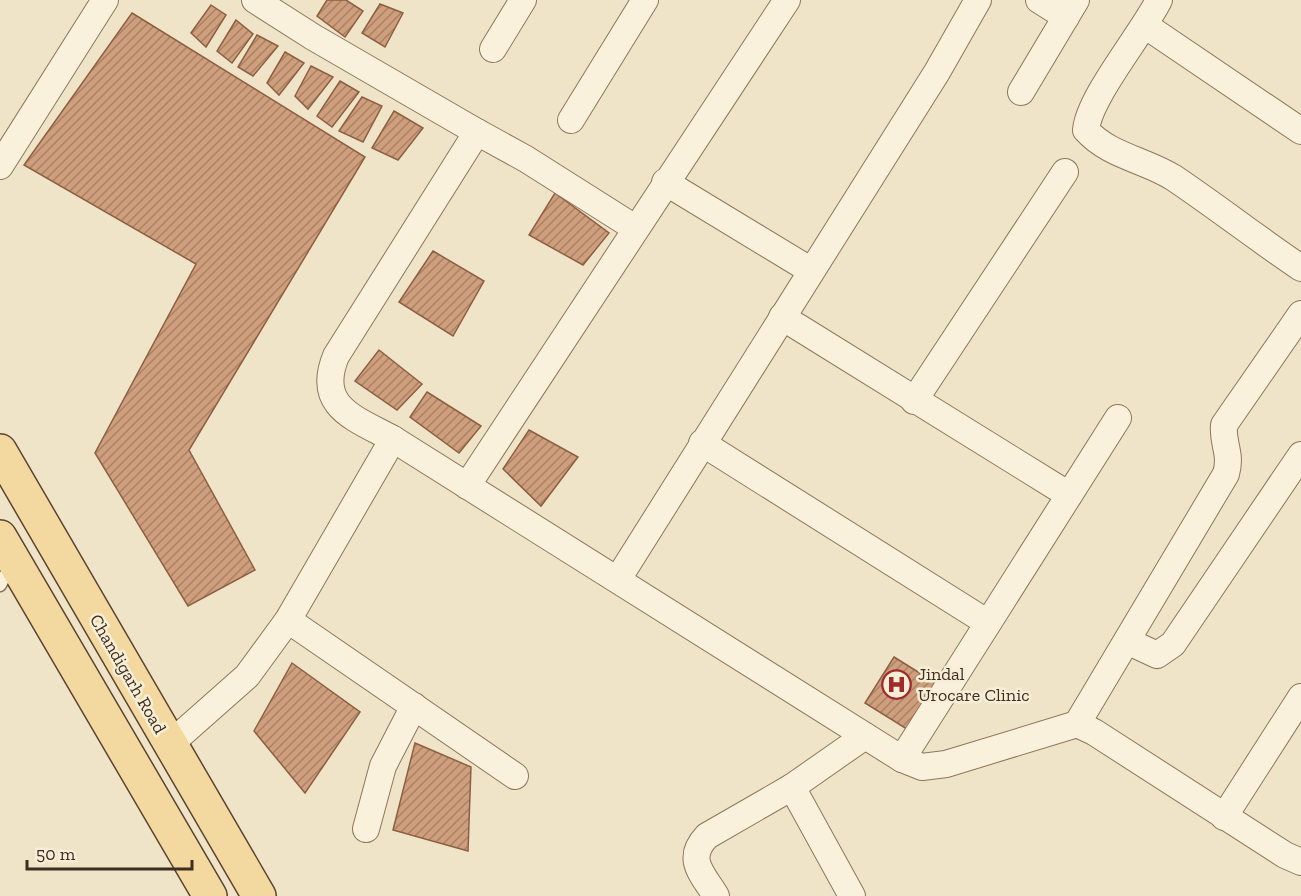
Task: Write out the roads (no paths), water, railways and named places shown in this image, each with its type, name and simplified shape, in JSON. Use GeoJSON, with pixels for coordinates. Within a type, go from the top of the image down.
{"type":"FeatureCollection","features":[{"type":"Feature","properties":{"kind":"main road","name":"Chandigarh Road"},"geometry":{"type":"LineString","coordinates":[[0,451],[169,745],[259,896]]}},
{"type":"Feature","properties":{"kind":"main road"},"geometry":{"type":"LineString","coordinates":[[4,561],[210,896]]}},
{"type":"Feature","properties":{"kind":"street"},"geometry":{"type":"LineString","coordinates":[[0,166],[105,0]]}},
{"type":"Feature","properties":{"kind":"street"},"geometry":{"type":"LineString","coordinates":[[255,0],[313,37],[526,159],[635,228]]}},
{"type":"Feature","properties":{"kind":"street"},"geometry":{"type":"LineString","coordinates":[[493,49],[523,0]]}},
{"type":"Feature","properties":{"kind":"street"},"geometry":{"type":"LineString","coordinates":[[571,120],[645,0]]}},
{"type":"Feature","properties":{"kind":"street"},"geometry":{"type":"LineString","coordinates":[[467,486],[665,182],[787,0]]}},
{"type":"Feature","properties":{"kind":"street"},"geometry":{"type":"LineString","coordinates":[[618,579],[810,270],[937,72],[978,0]]}},
{"type":"Feature","properties":{"kind":"street"},"geometry":{"type":"LineString","coordinates":[[1021,92],[1071,8],[1039,0]]}},
{"type":"Feature","properties":{"kind":"street"},"geometry":{"type":"LineString","coordinates":[[1159,0],[1146,26],[1087,120],[1086,130],[1094,140],[1109,149],[1173,177],[1301,268]]}},
{"type":"Feature","properties":{"kind":"street"},"geometry":{"type":"LineString","coordinates":[[1146,26],[1301,131]]}},
{"type":"Feature","properties":{"kind":"street"},"geometry":{"type":"LineString","coordinates":[[477,132],[336,356],[328,375],[333,398],[351,416],[393,439],[618,579],[902,759],[922,767],[946,764],[1077,724],[1226,474],[1229,452],[1223,435],[1224,425],[1301,314]]}},
{"type":"Feature","properties":{"kind":"street"},"geometry":{"type":"LineString","coordinates":[[915,401],[1065,172]]}},
{"type":"Feature","properties":{"kind":"street"},"geometry":{"type":"LineString","coordinates":[[665,182],[810,270]]}},
{"type":"Feature","properties":{"kind":"street"},"geometry":{"type":"LineString","coordinates":[[782,317],[1069,495]]}},
{"type":"Feature","properties":{"kind":"street"},"geometry":{"type":"LineString","coordinates":[[902,759],[1118,418]]}},
{"type":"Feature","properties":{"kind":"street"},"geometry":{"type":"LineString","coordinates":[[169,745],[247,676],[288,620],[393,439]]}},
{"type":"Feature","properties":{"kind":"street"},"geometry":{"type":"LineString","coordinates":[[702,443],[988,623]]}},
{"type":"Feature","properties":{"kind":"street"},"geometry":{"type":"LineString","coordinates":[[1127,641],[1157,655],[1173,644],[1301,455]]}},
{"type":"Feature","properties":{"kind":"street"},"geometry":{"type":"LineString","coordinates":[[288,620],[515,776]]}},
{"type":"Feature","properties":{"kind":"street"},"geometry":{"type":"LineString","coordinates":[[1224,817],[1301,697]]}},
{"type":"Feature","properties":{"kind":"street"},"geometry":{"type":"LineString","coordinates":[[366,829],[383,766],[414,706]]}},
{"type":"Feature","properties":{"kind":"street"},"geometry":{"type":"LineString","coordinates":[[1077,724],[1094,732],[1285,855],[1301,862]]}},
{"type":"Feature","properties":{"kind":"street"},"geometry":{"type":"LineString","coordinates":[[716,896],[695,861],[697,847],[707,836],[792,787],[865,736]]}},
{"type":"Feature","properties":{"kind":"street"},"geometry":{"type":"LineString","coordinates":[[792,787],[852,896]]}},
{"type":"Feature","properties":{"kind":"place","name":"Jindal Urocare Clinic"},"geometry":{"type":"Point","coordinates":[897,684]}}]}
